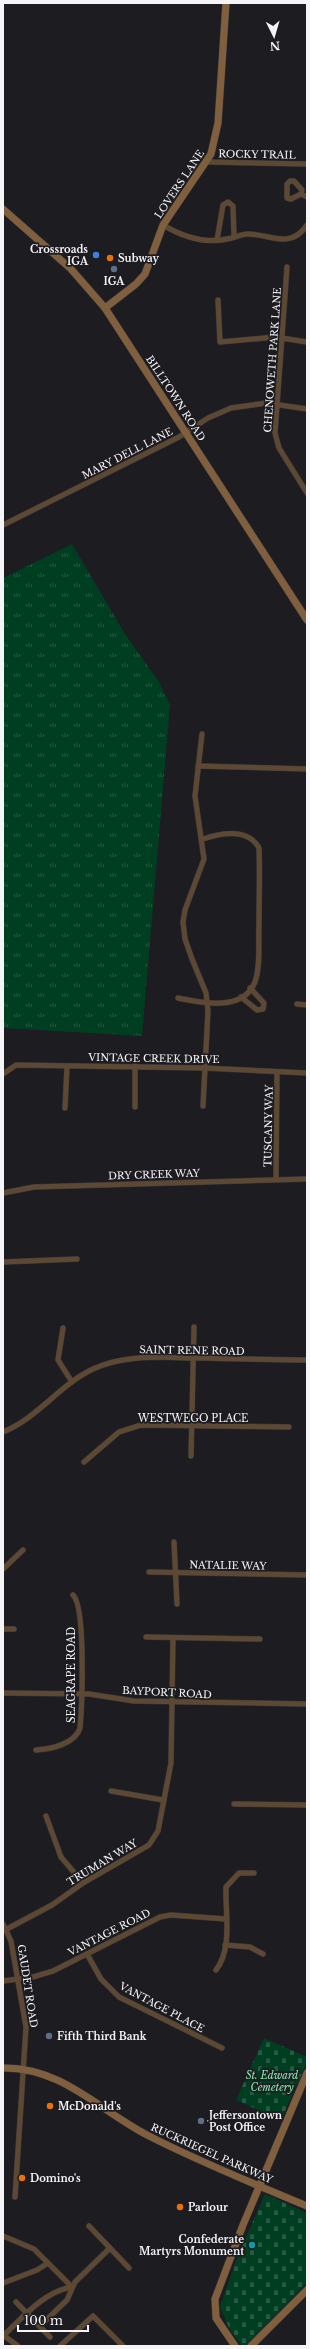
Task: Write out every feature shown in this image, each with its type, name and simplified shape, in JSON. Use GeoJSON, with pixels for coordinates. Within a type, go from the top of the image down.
{"type":"FeatureCollection","features":[{"type":"Feature","properties":{"kind":"main road","name":"LOVERS LANE"},"geometry":{"type":"LineString","coordinates":[[105,308],[136,284],[145,274],[163,225],[207,162],[214,145],[218,123],[226,3]]}},
{"type":"Feature","properties":{"kind":"main road","name":"BILLTOWN ROAD"},"geometry":{"type":"LineString","coordinates":[[3,210],[72,269],[105,308],[307,620]]}},
{"type":"Feature","properties":{"kind":"main road","name":"RUCKRIEGEL PARKWAY"},"geometry":{"type":"LineString","coordinates":[[3,2068],[24,2069],[58,2079],[143,2133],[191,2157],[307,2206]]}},
{"type":"Feature","properties":{"kind":"main road"},"geometry":{"type":"LineString","coordinates":[[235,2346],[216,2318],[214,2306],[228,2262],[307,2073]]}},
{"type":"Feature","properties":{"kind":"main road"},"geometry":{"type":"LineString","coordinates":[[251,2346],[307,2290]]}},
{"type":"Feature","properties":{"kind":"street","name":"ROCKY TRAIL"},"geometry":{"type":"LineString","coordinates":[[207,162],[307,164]]}},
{"type":"Feature","properties":{"kind":"street"},"geometry":{"type":"LineString","coordinates":[[217,240],[223,205],[228,202],[232,206],[234,237]]}},
{"type":"Feature","properties":{"kind":"street"},"geometry":{"type":"LineString","coordinates":[[163,225],[183,236],[195,239],[217,240],[248,234],[284,240],[296,235],[307,226]]}},
{"type":"Feature","properties":{"kind":"street","name":"CHENOWETH PARK LANE"},"geometry":{"type":"LineString","coordinates":[[287,267],[275,433],[277,444],[307,493]]}},
{"type":"Feature","properties":{"kind":"street"},"geometry":{"type":"LineString","coordinates":[[218,300],[220,342],[281,338],[307,342]]}},
{"type":"Feature","properties":{"kind":"street","name":"MARY DELL LANE"},"geometry":{"type":"LineString","coordinates":[[3,525],[186,432],[208,418],[231,408],[250,404],[276,403],[307,409]]}},
{"type":"Feature","properties":{"kind":"street"},"geometry":{"type":"LineString","coordinates":[[202,734],[195,796],[203,839],[204,859],[185,910],[183,922],[185,939],[206,993],[207,1004],[203,1106]]}},
{"type":"Feature","properties":{"kind":"street"},"geometry":{"type":"LineString","coordinates":[[198,766],[307,769]]}},
{"type":"Feature","properties":{"kind":"street"},"geometry":{"type":"LineString","coordinates":[[178,998],[207,1004],[223,1004],[241,997],[250,988],[256,977],[258,948],[259,848],[253,839],[240,833],[203,839]]}},
{"type":"Feature","properties":{"kind":"street"},"geometry":{"type":"LineString","coordinates":[[241,997],[257,1010],[263,1009],[264,1004],[250,988]]}},
{"type":"Feature","properties":{"kind":"street"},"geometry":{"type":"LineString","coordinates":[[297,1004],[307,1005]]}},
{"type":"Feature","properties":{"kind":"street","name":"VINTAGE CREEK DRIVE"},"geometry":{"type":"LineString","coordinates":[[3,1074],[16,1065],[135,1066],[307,1073]]}},
{"type":"Feature","properties":{"kind":"street"},"geometry":{"type":"LineString","coordinates":[[65,1108],[67,1066]]}},
{"type":"Feature","properties":{"kind":"street"},"geometry":{"type":"LineString","coordinates":[[135,1066],[135,1107]]}},
{"type":"Feature","properties":{"kind":"street","name":"TUSCANY WAY"},"geometry":{"type":"LineString","coordinates":[[276,1179],[277,1072]]}},
{"type":"Feature","properties":{"kind":"street","name":"DRY CREEK WAY"},"geometry":{"type":"LineString","coordinates":[[3,1193],[34,1187],[307,1178]]}},
{"type":"Feature","properties":{"kind":"street"},"geometry":{"type":"LineString","coordinates":[[3,1262],[77,1259]]}},
{"type":"Feature","properties":{"kind":"street"},"geometry":{"type":"LineString","coordinates":[[191,1456],[194,1327]]}},
{"type":"Feature","properties":{"kind":"street"},"geometry":{"type":"LineString","coordinates":[[63,1328],[58,1360],[72,1382]]}},
{"type":"Feature","properties":{"kind":"street","name":"SAINT RENE ROAD"},"geometry":{"type":"LineString","coordinates":[[3,1432],[35,1414],[72,1382],[92,1370],[118,1361],[148,1357],[307,1360]]}},
{"type":"Feature","properties":{"kind":"street","name":"WESTWEGO PLACE"},"geometry":{"type":"LineString","coordinates":[[84,1462],[111,1437],[132,1427],[146,1425],[289,1427]]}},
{"type":"Feature","properties":{"kind":"street"},"geometry":{"type":"LineString","coordinates":[[174,1542],[177,1604]]}},
{"type":"Feature","properties":{"kind":"street"},"geometry":{"type":"LineString","coordinates":[[3,1569],[23,1550]]}},
{"type":"Feature","properties":{"kind":"street","name":"NATALIE WAY"},"geometry":{"type":"LineString","coordinates":[[149,1572],[307,1575]]}},
{"type":"Feature","properties":{"kind":"street","name":"SEAGRAPE ROAD"},"geometry":{"type":"LineString","coordinates":[[36,1750],[68,1742],[77,1736],[80,1728],[80,1607],[73,1595]]}},
{"type":"Feature","properties":{"kind":"street"},"geometry":{"type":"LineString","coordinates":[[3,1629],[14,1629]]}},
{"type":"Feature","properties":{"kind":"street"},"geometry":{"type":"LineString","coordinates":[[146,1636],[173,1638],[260,1639]]}},
{"type":"Feature","properties":{"kind":"street","name":"TRUMAN WAY"},"geometry":{"type":"LineString","coordinates":[[7,1929],[52,1905],[83,1883],[149,1845],[158,1831],[171,1763],[173,1638]]}},
{"type":"Feature","properties":{"kind":"street","name":"BAYPORT ROAD"},"geometry":{"type":"LineString","coordinates":[[3,1693],[81,1694],[129,1701],[307,1704]]}},
{"type":"Feature","properties":{"kind":"street"},"geometry":{"type":"LineString","coordinates":[[111,1791],[163,1800]]}},
{"type":"Feature","properties":{"kind":"street"},"geometry":{"type":"LineString","coordinates":[[234,1804],[307,1805]]}},
{"type":"Feature","properties":{"kind":"street"},"geometry":{"type":"LineString","coordinates":[[46,1816],[61,1856],[83,1883]]}},
{"type":"Feature","properties":{"kind":"street"},"geometry":{"type":"LineString","coordinates":[[216,1970],[223,1957],[225,1945],[226,1887],[239,1874],[254,1873]]}},
{"type":"Feature","properties":{"kind":"street","name":"VANTAGE ROAD"},"geometry":{"type":"LineString","coordinates":[[3,1981],[19,1980],[54,1971],[160,1917],[171,1915],[226,1919]]}},
{"type":"Feature","properties":{"kind":"street","name":"GAUDET ROAD"},"geometry":{"type":"LineString","coordinates":[[3,1924],[7,1929],[19,1980],[26,2027],[15,2197]]}},
{"type":"Feature","properties":{"kind":"street"},"geometry":{"type":"LineString","coordinates":[[225,1945],[250,1948],[263,1954]]}},
{"type":"Feature","properties":{"kind":"street","name":"VANTAGE PLACE"},"geometry":{"type":"LineString","coordinates":[[87,1954],[101,1979],[119,1997],[222,2048]]}},
{"type":"Feature","properties":{"kind":"street"},"geometry":{"type":"LineString","coordinates":[[89,2226],[129,2268]]}},
{"type":"Feature","properties":{"kind":"street"},"geometry":{"type":"LineString","coordinates":[[3,2236],[28,2245],[72,2287]]}},
{"type":"Feature","properties":{"kind":"street"},"geometry":{"type":"LineString","coordinates":[[40,2326],[67,2300],[75,2282],[110,2248]]}},
{"type":"Feature","properties":{"kind":"street"},"geometry":{"type":"LineString","coordinates":[[3,2283],[37,2270],[48,2263]]}},
{"type":"Feature","properties":{"kind":"street"},"geometry":{"type":"LineString","coordinates":[[18,2346],[3,2335],[28,2312],[62,2289],[72,2287]]}},
{"type":"Feature","properties":{"kind":"street"},"geometry":{"type":"LineString","coordinates":[[16,2302],[28,2312],[50,2337]]}},
{"type":"Feature","properties":{"kind":"street"},"geometry":{"type":"LineString","coordinates":[[60,2346],[93,2316],[123,2346]]}},
{"type":"Feature","properties":{"kind":"green space"},"geometry":{"type":"Polygon","coordinates":[[[72,544],[125,634],[159,682],[170,705],[142,1036],[3,1028],[3,578],[72,544]]]}},
{"type":"Feature","properties":{"kind":"green space","name":"St. Edward Cemetery"},"geometry":{"type":"Polygon","coordinates":[[[264,2038],[307,2057],[307,2062],[281,2120],[236,2100],[264,2038]]]}},
{"type":"Feature","properties":{"kind":"green space"},"geometry":{"type":"Polygon","coordinates":[[[265,2194],[307,2213],[307,2283],[245,2346],[242,2346],[229,2328],[220,2307],[237,2258],[265,2194]]]}},
{"type":"Feature","properties":{"kind":"place","name":"Crossroads IGA"},"geometry":{"type":"Point","coordinates":[96,255]}},
{"type":"Feature","properties":{"kind":"place","name":"Subway"},"geometry":{"type":"Point","coordinates":[110,258]}},
{"type":"Feature","properties":{"kind":"place","name":"IGA"},"geometry":{"type":"Point","coordinates":[114,269]}},
{"type":"Feature","properties":{"kind":"place","name":"Fifth Third Bank"},"geometry":{"type":"Point","coordinates":[49,2036]}},
{"type":"Feature","properties":{"kind":"place","name":"McDonald's"},"geometry":{"type":"Point","coordinates":[50,2106]}},
{"type":"Feature","properties":{"kind":"place","name":"Jeffersontown Post Office"},"geometry":{"type":"Point","coordinates":[201,2121]}},
{"type":"Feature","properties":{"kind":"place","name":"Domino's"},"geometry":{"type":"Point","coordinates":[22,2178]}},
{"type":"Feature","properties":{"kind":"place","name":"Parlour"},"geometry":{"type":"Point","coordinates":[180,2207]}},
{"type":"Feature","properties":{"kind":"place","name":"Confederate Martyrs Monument"},"geometry":{"type":"Point","coordinates":[252,2245]}}]}
